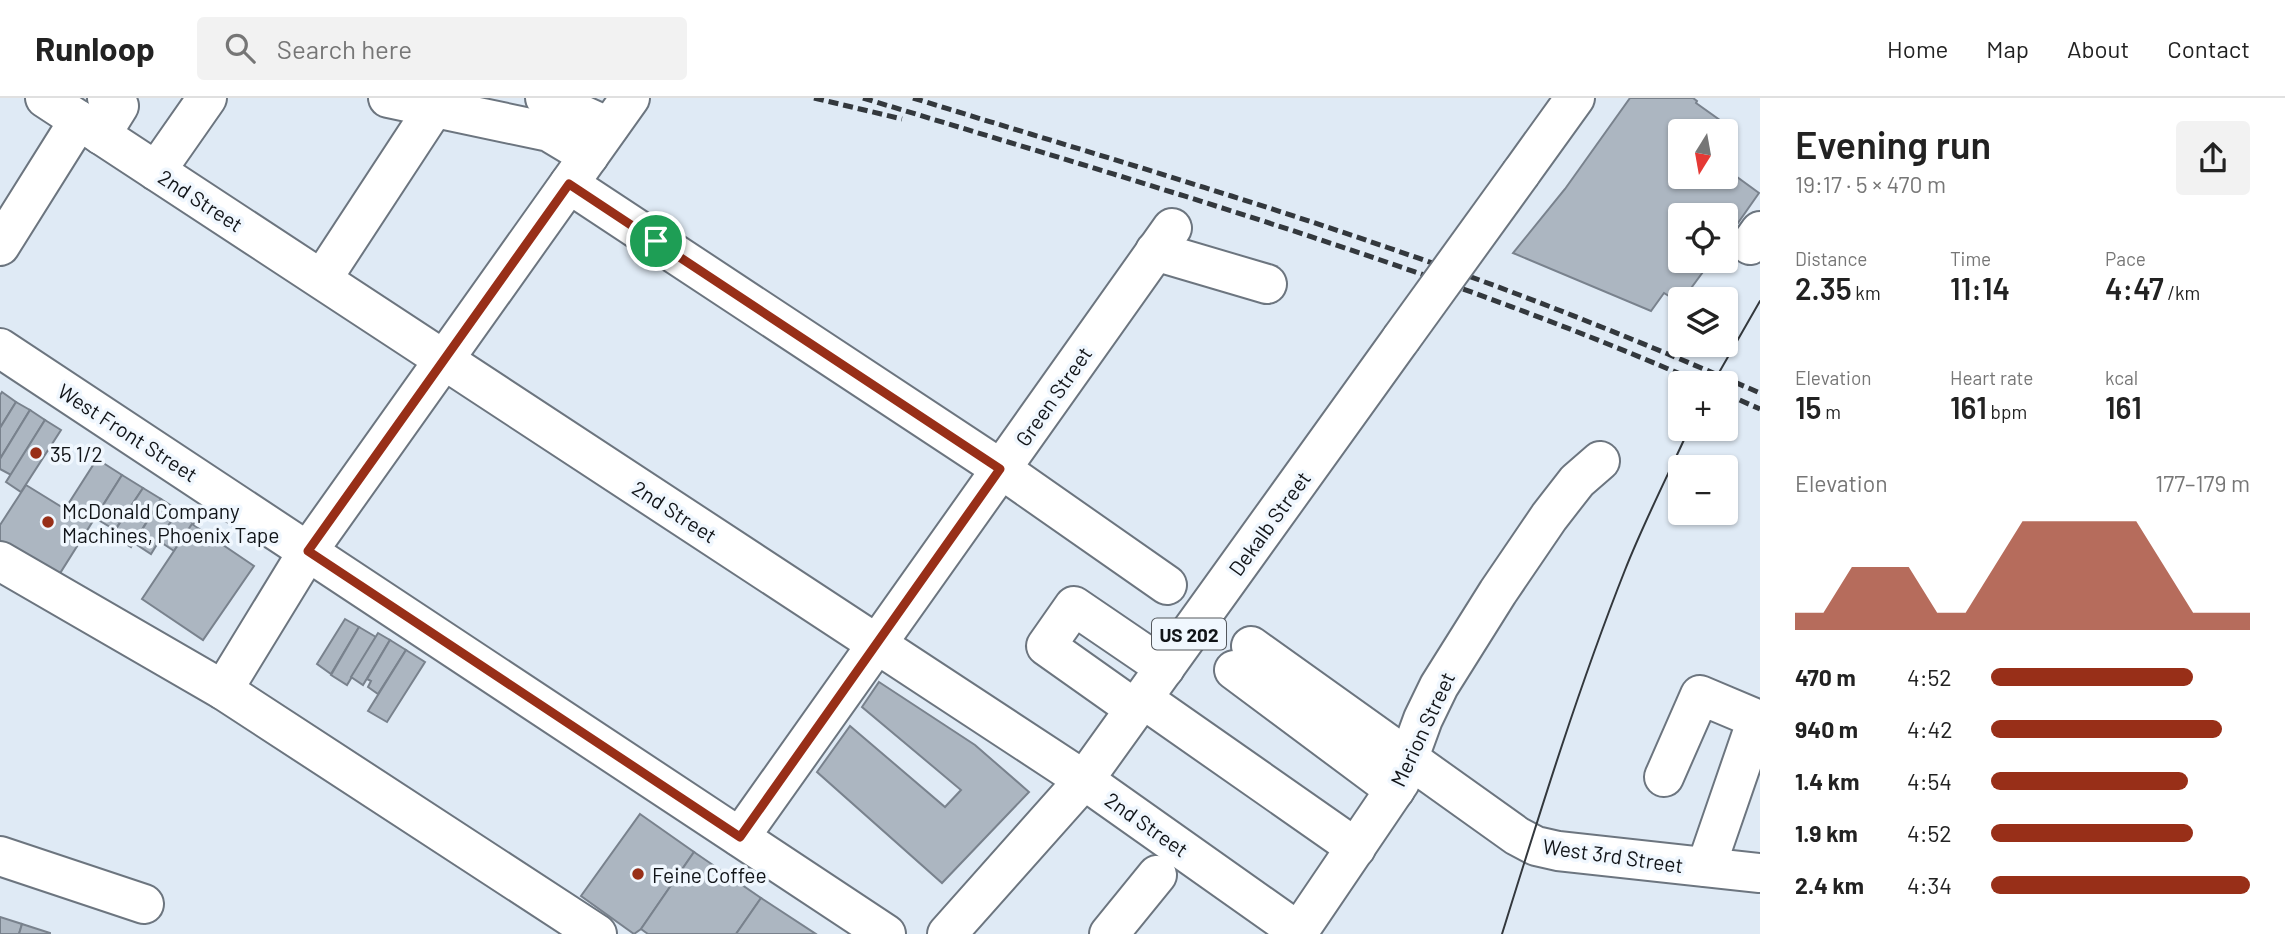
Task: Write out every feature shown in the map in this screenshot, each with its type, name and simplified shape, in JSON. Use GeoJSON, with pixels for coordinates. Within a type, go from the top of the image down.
{"type":"FeatureCollection","features":[{"type":"Feature","properties":{"kind":"main road","name":"2nd Street"},"geometry":{"type":"LineString","coordinates":[[45,98],[96,118],[156,171],[1084,780],[1298,933]]}},
{"type":"Feature","properties":{"kind":"main road"},"geometry":{"type":"LineString","coordinates":[[156,171],[207,98]]}},
{"type":"Feature","properties":{"kind":"main road"},"geometry":{"type":"LineString","coordinates":[[388,98],[600,141]]}},
{"type":"Feature","properties":{"kind":"main road"},"geometry":{"type":"LineString","coordinates":[[545,98],[1000,469],[1167,585]]}},
{"type":"Feature","properties":{"kind":"main road","name":"Dekalb Street"},"geometry":{"type":"LineString","coordinates":[[947,934],[1084,780],[1575,98]]}},
{"type":"Feature","properties":{"kind":"main road"},"geometry":{"type":"LineString","coordinates":[[322,279],[434,108]]}},
{"type":"Feature","properties":{"kind":"main road"},"geometry":{"type":"LineString","coordinates":[[0,246],[96,118]]}},
{"type":"Feature","properties":{"kind":"main road"},"geometry":{"type":"LineString","coordinates":[[223,690],[308,551],[600,141]]}},
{"type":"Feature","properties":{"kind":"main road","name":"Green Street"},"geometry":{"type":"LineString","coordinates":[[740,837],[1164,240],[1267,284]]}},
{"type":"Feature","properties":{"kind":"main road","name":"West Front Street"},"geometry":{"type":"LineString","coordinates":[[0,348],[886,934]]}},
{"type":"Feature","properties":{"kind":"main road","name":"Merion Street"},"geometry":{"type":"LineString","coordinates":[[1298,933],[1402,774],[1439,686],[1498,592],[1577,481],[1600,461]]}},
{"type":"Feature","properties":{"kind":"main road"},"geometry":{"type":"LineString","coordinates":[[0,561],[223,690],[597,934]]}},
{"type":"Feature","properties":{"kind":"main road"},"geometry":{"type":"LineString","coordinates":[[1165,668],[1074,606],[1046,646],[1139,704],[1356,848]]}},
{"type":"Feature","properties":{"kind":"main road","name":"West 3rd Street"},"geometry":{"type":"LineString","coordinates":[[1242,658],[1402,774],[1536,846],[1558,851],[1760,873]]}},
{"type":"Feature","properties":{"kind":"main road"},"geometry":{"type":"LineString","coordinates":[[1664,777],[1700,695],[1759,719],[1706,867]]}},
{"type":"Feature","properties":{"kind":"main road"},"geometry":{"type":"LineString","coordinates":[[0,856],[144,904]]}},
{"type":"Feature","properties":{"kind":"main road"},"geometry":{"type":"LineString","coordinates":[[1109,934],[1157,875]]}},
{"type":"Feature","properties":{"kind":"building"},"geometry":{"type":"Polygon","coordinates":[[[1630,98],[1693,98],[1718,119],[1668,119],[1668,189],[1738,189],[1738,178],[1759,193],[1738,223],[1738,203],[1668,203],[1668,273],[1702,273],[1692,287],[1668,287],[1668,296],[1664,293],[1651,311],[1513,253],[1565,189],[1630,98]]]}},
{"type":"Feature","properties":{"kind":"building"},"geometry":{"type":"Polygon","coordinates":[[[2,392],[16,402],[0,428],[0,395],[2,392]]]}},
{"type":"Feature","properties":{"kind":"building"},"geometry":{"type":"Polygon","coordinates":[[[16,402],[30,410],[0,459],[0,428],[16,402]]]}},
{"type":"Feature","properties":{"kind":"building"},"geometry":{"type":"Polygon","coordinates":[[[30,410],[45,420],[11,475],[0,469],[0,459],[30,410]]]}},
{"type":"Feature","properties":{"kind":"building","name":"35 1/2"},"geometry":{"type":"Polygon","coordinates":[[[45,420],[61,430],[21,492],[6,482],[45,420]]]}},
{"type":"Feature","properties":{"kind":"building","name":"McDonald Company Machines, Phoenix Tape"},"geometry":{"type":"Polygon","coordinates":[[[97,459],[122,475],[57,578],[0,542],[0,525],[26,485],[65,509],[97,459]]]}},
{"type":"Feature","properties":{"kind":"building"},"geometry":{"type":"Polygon","coordinates":[[[122,475],[143,488],[115,530],[95,518],[122,475]]]}},
{"type":"Feature","properties":{"kind":"building"},"geometry":{"type":"Polygon","coordinates":[[[143,488],[161,499],[131,547],[112,535],[143,488]]]}},
{"type":"Feature","properties":{"kind":"building"},"geometry":{"type":"Polygon","coordinates":[[[161,499],[178,510],[151,554],[134,543],[161,499]]]}},
{"type":"Feature","properties":{"kind":"building"},"geometry":{"type":"Polygon","coordinates":[[[178,510],[196,520],[174,551],[159,541],[178,510]]]}},
{"type":"Feature","properties":{"kind":"building"},"geometry":{"type":"Polygon","coordinates":[[[192,524],[254,566],[203,640],[142,599],[192,524]]]}},
{"type":"Feature","properties":{"kind":"building"},"geometry":{"type":"Polygon","coordinates":[[[345,619],[359,627],[331,674],[317,664],[345,619]]]}},
{"type":"Feature","properties":{"kind":"building"},"geometry":{"type":"Polygon","coordinates":[[[359,627],[376,637],[347,685],[331,675],[359,627]]]}},
{"type":"Feature","properties":{"kind":"building"},"geometry":{"type":"Polygon","coordinates":[[[378,633],[390,640],[363,685],[351,677],[378,633]]]}},
{"type":"Feature","properties":{"kind":"building"},"geometry":{"type":"Polygon","coordinates":[[[390,640],[406,650],[378,694],[368,687],[371,681],[367,679],[390,640]]]}},
{"type":"Feature","properties":{"kind":"building"},"geometry":{"type":"Polygon","coordinates":[[[406,650],[425,662],[387,722],[368,711],[406,650]]]}},
{"type":"Feature","properties":{"kind":"building"},"geometry":{"type":"Polygon","coordinates":[[[879,682],[975,745],[1029,792],[942,883],[817,772],[850,726],[945,807],[961,790],[862,707],[879,682]]]}},
{"type":"Feature","properties":{"kind":"building","name":"Feine Coffee"},"geometry":{"type":"Polygon","coordinates":[[[640,814],[694,852],[641,929],[634,934],[581,896],[640,814]]]}},
{"type":"Feature","properties":{"kind":"building"},"geometry":{"type":"Polygon","coordinates":[[[694,852],[761,898],[736,934],[648,934],[641,929],[694,852]]]}},
{"type":"Feature","properties":{"kind":"building"},"geometry":{"type":"Polygon","coordinates":[[[761,898],[816,934],[736,934],[761,898]]]}},
{"type":"Feature","properties":{"kind":"building"},"geometry":{"type":"Polygon","coordinates":[[[0,917],[22,924],[19,934],[0,934],[0,917]]]}},
{"type":"Feature","properties":{"kind":"building"},"geometry":{"type":"Polygon","coordinates":[[[22,924],[50,933],[50,934],[19,934],[22,924]]]}},
{"type":"Feature","properties":{"kind":"tram line"},"geometry":{"type":"LineString","coordinates":[[1720,371],[1760,301]]}},
{"type":"Feature","properties":{"kind":"tram line"},"geometry":{"type":"LineString","coordinates":[[1502,934],[1591,660],[1640,534],[1683,441]]}},
{"type":"Feature","properties":{"kind":"railway"},"geometry":{"type":"LineString","coordinates":[[814,98],[902,119]]}},
{"type":"Feature","properties":{"kind":"railway"},"geometry":{"type":"LineString","coordinates":[[863,98],[1286,228],[1495,301],[1673,371]]}},
{"type":"Feature","properties":{"kind":"railway"},"geometry":{"type":"LineString","coordinates":[[913,98],[1209,189],[1433,263],[1574,316],[1760,393]]}},
{"type":"Feature","properties":{"kind":"railway"},"geometry":{"type":"LineString","coordinates":[[1738,399],[1760,409]]}},
{"type":"Feature","properties":{"kind":"place","name":"35 1/2"},"geometry":{"type":"Point","coordinates":[36,453]}},
{"type":"Feature","properties":{"kind":"place","name":"McDonald Company Machines, Phoenix Tape"},"geometry":{"type":"Point","coordinates":[48,522]}},
{"type":"Feature","properties":{"kind":"place","name":"Feine Coffee"},"geometry":{"type":"Point","coordinates":[638,874]}},
{"type":"Feature","properties":{"kind":"route"},"geometry":{"type":"LineString","coordinates":[[569,184],[656,241],[1000,469],[740,837],[308,551],[569,184]]}}]}
